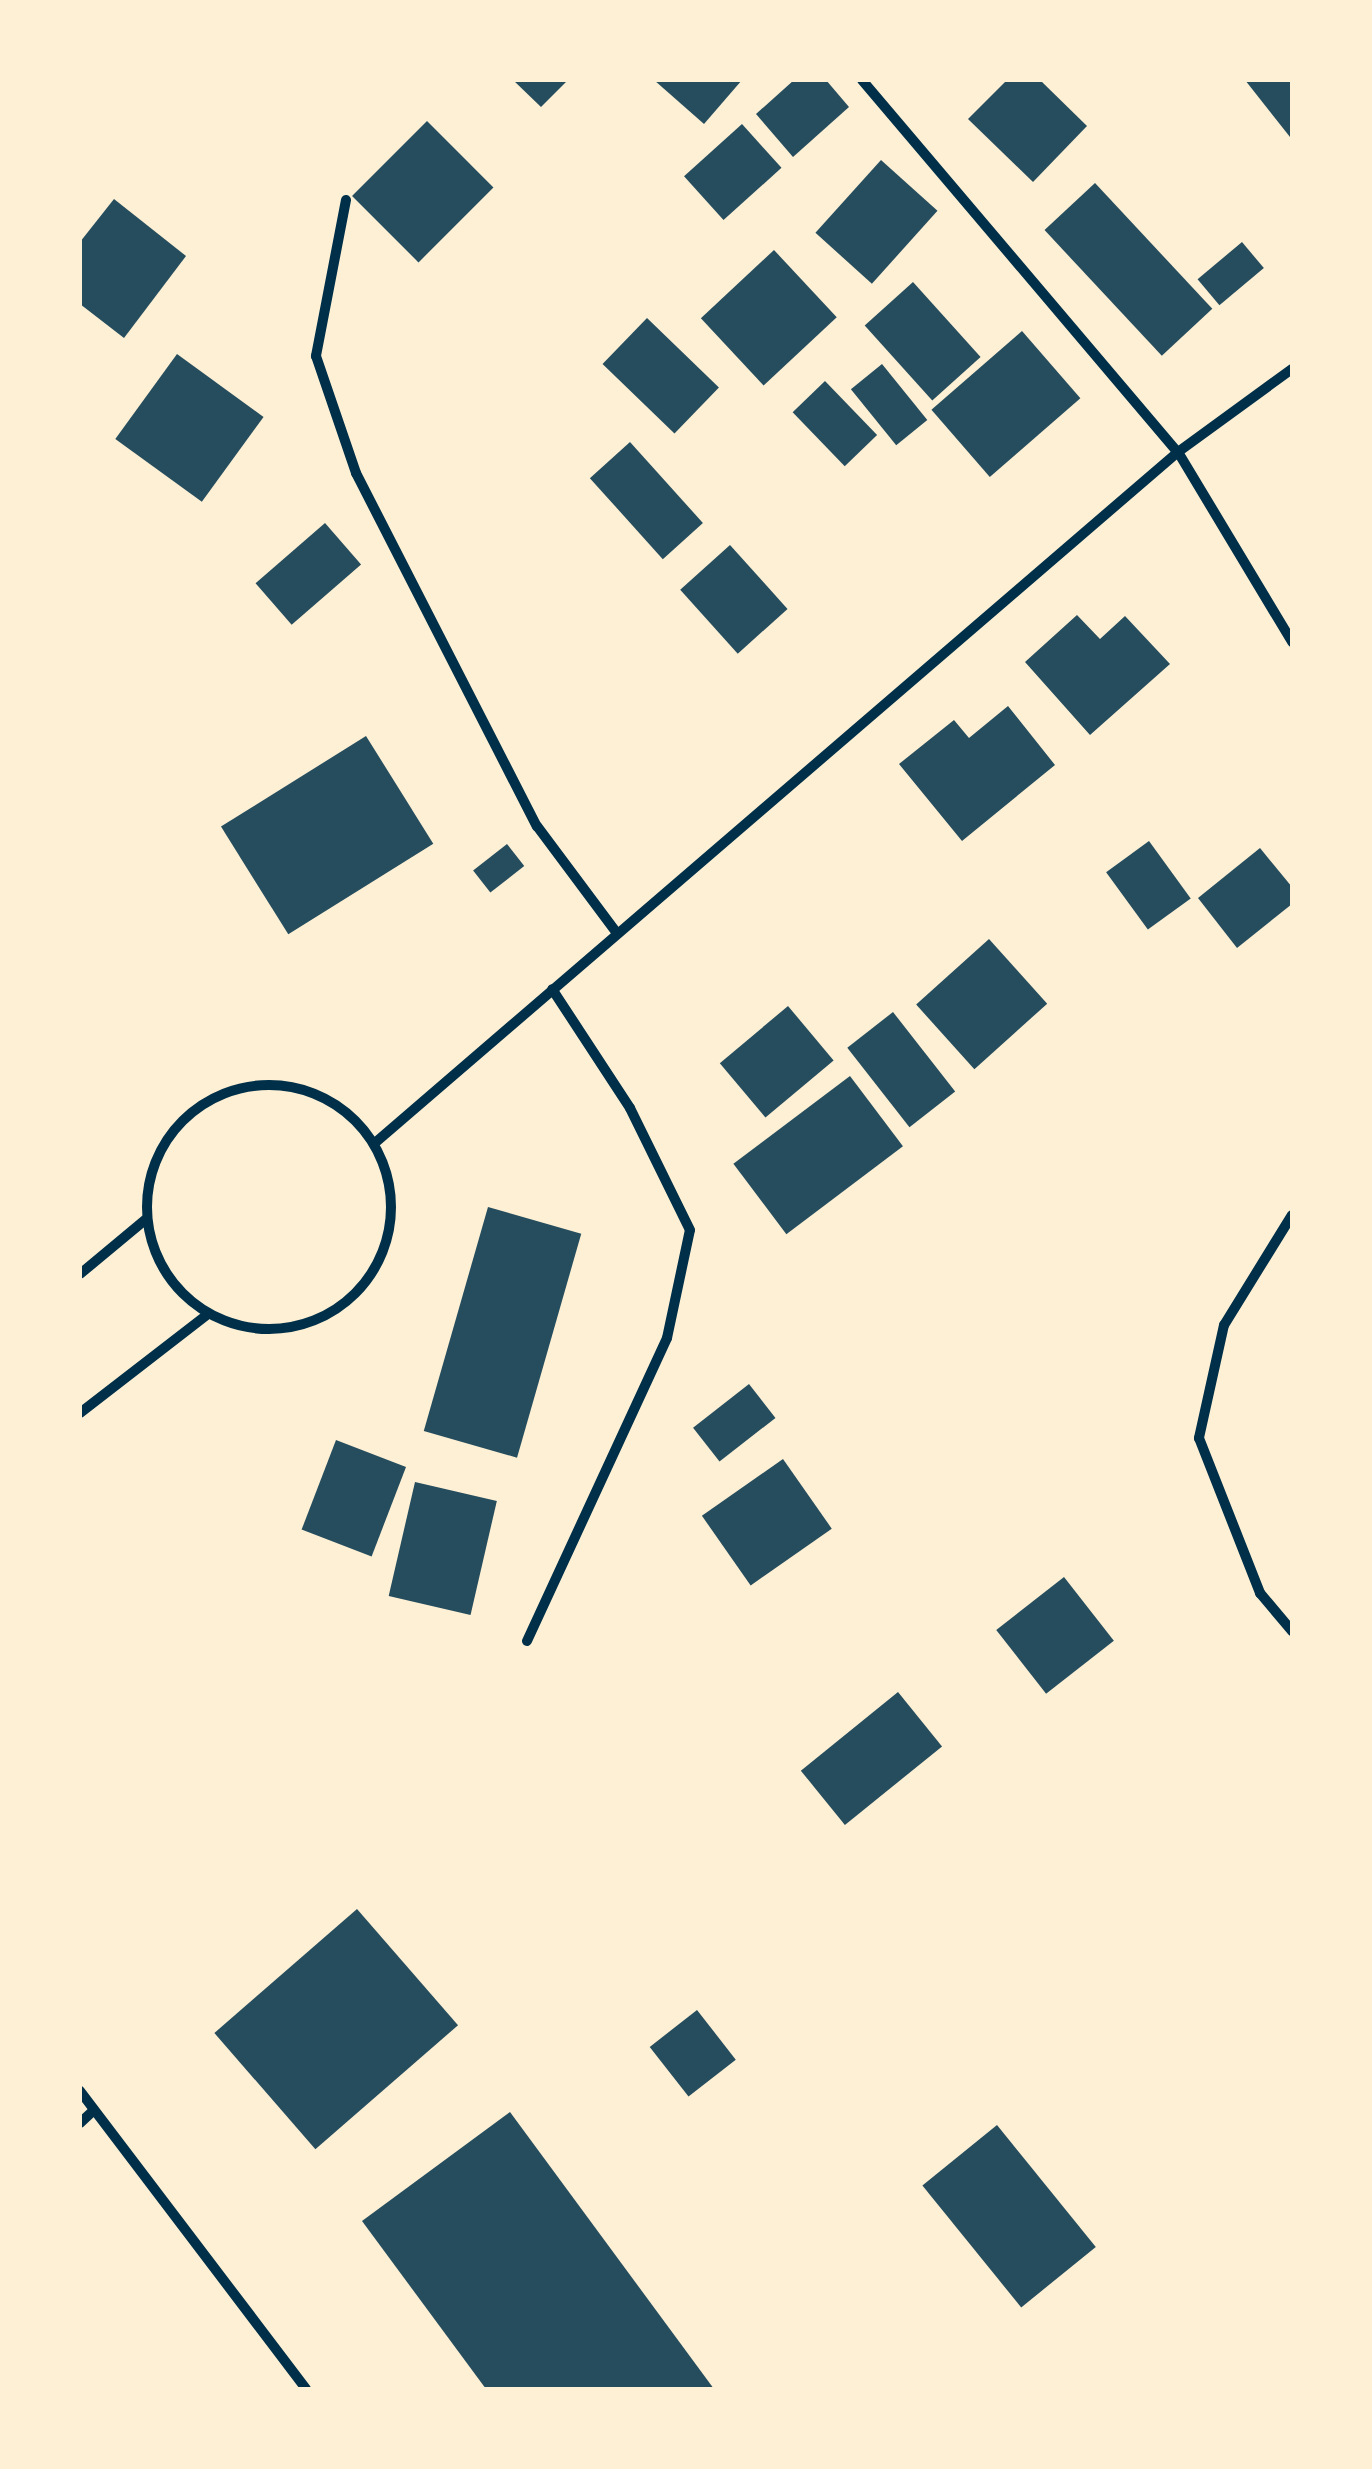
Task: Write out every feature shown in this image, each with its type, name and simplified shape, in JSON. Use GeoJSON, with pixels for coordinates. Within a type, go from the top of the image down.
{"type":"FeatureCollection","features":[{"type":"Feature","properties":{"kind":"street"},"geometry":{"type":"LineString","coordinates":[[862,80],[1178,452],[1292,642]]}},
{"type":"Feature","properties":{"kind":"street"},"geometry":{"type":"LineString","coordinates":[[346,200],[316,356],[356,473],[537,826],[616,932]]}},
{"type":"Feature","properties":{"kind":"street"},"geometry":{"type":"LineString","coordinates":[[376,1142],[1178,452],[1292,369]]}},
{"type":"Feature","properties":{"kind":"street"},"geometry":{"type":"LineString","coordinates":[[526,1642],[667,1338],[690,1230],[630,1108],[552,988]]}},
{"type":"Feature","properties":{"kind":"street"},"geometry":{"type":"LineString","coordinates":[[285,1083],[337,1103],[376,1142],[393,1194],[387,1247],[358,1294],[312,1324],[258,1331],[207,1315],[164,1274],[145,1220],[152,1164],[183,1118],[230,1088],[285,1083]]}},
{"type":"Feature","properties":{"kind":"street"},"geometry":{"type":"LineString","coordinates":[[1292,1215],[1224,1325],[1199,1438],[1260,1593],[1292,1631]]}},
{"type":"Feature","properties":{"kind":"street"},"geometry":{"type":"LineString","coordinates":[[80,1274],[145,1220]]}},
{"type":"Feature","properties":{"kind":"street"},"geometry":{"type":"LineString","coordinates":[[80,1413],[207,1315]]}},
{"type":"Feature","properties":{"kind":"street"},"geometry":{"type":"LineString","coordinates":[[80,2091],[306,2389]]}},
{"type":"Feature","properties":{"kind":"street"},"geometry":{"type":"LineString","coordinates":[[80,2123],[94,2110]]}},
{"type":"Feature","properties":{"kind":"building"},"geometry":{"type":"Polygon","coordinates":[[[513,80],[568,80],[541,107],[513,80]]]}},
{"type":"Feature","properties":{"kind":"building"},"geometry":{"type":"Polygon","coordinates":[[[654,80],[742,80],[704,124],[654,80]]]}},
{"type":"Feature","properties":{"kind":"building"},"geometry":{"type":"Polygon","coordinates":[[[794,80],[826,80],[849,107],[793,157],[756,114],[794,80]]]}},
{"type":"Feature","properties":{"kind":"building"},"geometry":{"type":"Polygon","coordinates":[[[1007,80],[1040,80],[1087,126],[1033,182],[968,119],[1007,80]]]}},
{"type":"Feature","properties":{"kind":"building"},"geometry":{"type":"Polygon","coordinates":[[[1245,80],[1292,80],[1292,136],[1290,137],[1245,80]]]}},
{"type":"Feature","properties":{"kind":"building"},"geometry":{"type":"Polygon","coordinates":[[[427,121],[493,187],[419,262],[352,196],[427,121]]]}},
{"type":"Feature","properties":{"kind":"building"},"geometry":{"type":"Polygon","coordinates":[[[742,124],[781,168],[724,220],[684,176],[742,124]]]}},
{"type":"Feature","properties":{"kind":"building"},"geometry":{"type":"Polygon","coordinates":[[[881,160],[937,211],[872,284],[815,233],[881,160]]]}},
{"type":"Feature","properties":{"kind":"building"},"geometry":{"type":"Polygon","coordinates":[[[1095,183],[1212,309],[1162,356],[1045,230],[1095,183]]]}},
{"type":"Feature","properties":{"kind":"building"},"geometry":{"type":"Polygon","coordinates":[[[114,199],[186,256],[124,338],[80,304],[80,242],[114,199]]]}},
{"type":"Feature","properties":{"kind":"building"},"geometry":{"type":"Polygon","coordinates":[[[1242,242],[1264,268],[1219,305],[1198,279],[1242,242]]]}},
{"type":"Feature","properties":{"kind":"building"},"geometry":{"type":"Polygon","coordinates":[[[774,250],[837,317],[764,385],[701,318],[774,250]]]}},
{"type":"Feature","properties":{"kind":"building"},"geometry":{"type":"Polygon","coordinates":[[[913,282],[981,357],[932,401],[865,325],[913,282]]]}},
{"type":"Feature","properties":{"kind":"building"},"geometry":{"type":"Polygon","coordinates":[[[647,318],[719,387],[674,434],[603,364],[647,318]]]}},
{"type":"Feature","properties":{"kind":"building"},"geometry":{"type":"Polygon","coordinates":[[[1022,331],[1080,398],[990,477],[931,410],[1022,331]]]}},
{"type":"Feature","properties":{"kind":"building"},"geometry":{"type":"Polygon","coordinates":[[[177,354],[264,417],[202,502],[115,439],[177,354]]]}},
{"type":"Feature","properties":{"kind":"building"},"geometry":{"type":"Polygon","coordinates":[[[882,364],[927,420],[896,445],[851,389],[882,364]]]}},
{"type":"Feature","properties":{"kind":"building"},"geometry":{"type":"Polygon","coordinates":[[[825,381],[877,435],[845,466],[793,412],[825,381]]]}},
{"type":"Feature","properties":{"kind":"building"},"geometry":{"type":"Polygon","coordinates":[[[630,442],[703,523],[663,559],[590,478],[630,442]]]}},
{"type":"Feature","properties":{"kind":"building"},"geometry":{"type":"Polygon","coordinates":[[[325,523],[361,565],[292,625],[256,583],[325,523]]]}},
{"type":"Feature","properties":{"kind":"building"},"geometry":{"type":"Polygon","coordinates":[[[730,545],[788,609],[738,654],[680,590],[730,545]]]}},
{"type":"Feature","properties":{"kind":"building"},"geometry":{"type":"Polygon","coordinates":[[[1077,615],[1100,639],[1125,616],[1170,664],[1090,735],[1025,662],[1077,615]]]}},
{"type":"Feature","properties":{"kind":"building"},"geometry":{"type":"Polygon","coordinates":[[[1008,706],[1055,765],[962,841],[899,764],[954,720],[969,738],[1008,706]]]}},
{"type":"Feature","properties":{"kind":"building"},"geometry":{"type":"Polygon","coordinates":[[[366,736],[433,844],[288,934],[221,827],[366,736]]]}},
{"type":"Feature","properties":{"kind":"building"},"geometry":{"type":"Polygon","coordinates":[[[1149,841],[1191,898],[1148,930],[1106,872],[1149,841]]]}},
{"type":"Feature","properties":{"kind":"building"},"geometry":{"type":"Polygon","coordinates":[[[507,844],[524,866],[490,893],[473,870],[507,844]]]}},
{"type":"Feature","properties":{"kind":"building"},"geometry":{"type":"Polygon","coordinates":[[[1260,848],[1292,887],[1292,904],[1237,948],[1198,898],[1260,848]]]}},
{"type":"Feature","properties":{"kind":"building"},"geometry":{"type":"Polygon","coordinates":[[[989,939],[1047,1004],[974,1069],[916,1005],[989,939]]]}},
{"type":"Feature","properties":{"kind":"building"},"geometry":{"type":"Polygon","coordinates":[[[788,1006],[834,1060],[765,1118],[720,1063],[788,1006]]]}},
{"type":"Feature","properties":{"kind":"building"},"geometry":{"type":"Polygon","coordinates":[[[893,1012],[955,1092],[909,1127],[847,1048],[893,1012]]]}},
{"type":"Feature","properties":{"kind":"building"},"geometry":{"type":"Polygon","coordinates":[[[850,1076],[903,1146],[786,1234],[733,1164],[850,1076]]]}},
{"type":"Feature","properties":{"kind":"building"},"geometry":{"type":"Polygon","coordinates":[[[488,1207],[581,1234],[517,1458],[424,1431],[488,1207]]]}},
{"type":"Feature","properties":{"kind":"building"},"geometry":{"type":"Polygon","coordinates":[[[749,1384],[775,1418],[720,1462],[693,1428],[749,1384]]]}},
{"type":"Feature","properties":{"kind":"building"},"geometry":{"type":"Polygon","coordinates":[[[336,1440],[406,1467],[372,1557],[302,1530],[336,1440]]]}},
{"type":"Feature","properties":{"kind":"building"},"geometry":{"type":"Polygon","coordinates":[[[783,1459],[832,1529],[751,1585],[702,1516],[783,1459]]]}},
{"type":"Feature","properties":{"kind":"building"},"geometry":{"type":"Polygon","coordinates":[[[415,1482],[497,1501],[471,1615],[389,1596],[415,1482]]]}},
{"type":"Feature","properties":{"kind":"building"},"geometry":{"type":"Polygon","coordinates":[[[1064,1577],[1114,1641],[1046,1694],[996,1630],[1064,1577]]]}},
{"type":"Feature","properties":{"kind":"building"},"geometry":{"type":"Polygon","coordinates":[[[898,1692],[942,1746],[845,1825],[801,1771],[898,1692]]]}},
{"type":"Feature","properties":{"kind":"building"},"geometry":{"type":"Polygon","coordinates":[[[357,1909],[458,2025],[315,2149],[214,2033],[357,1909]]]}},
{"type":"Feature","properties":{"kind":"building"},"geometry":{"type":"Polygon","coordinates":[[[697,2010],[736,2060],[689,2097],[650,2047],[697,2010]]]}},
{"type":"Feature","properties":{"kind":"building"},"geometry":{"type":"Polygon","coordinates":[[[510,2112],[714,2389],[486,2389],[362,2221],[510,2112]]]}},
{"type":"Feature","properties":{"kind":"building"},"geometry":{"type":"Polygon","coordinates":[[[997,2125],[1096,2247],[1021,2307],[922,2185],[997,2125]]]}}]}
